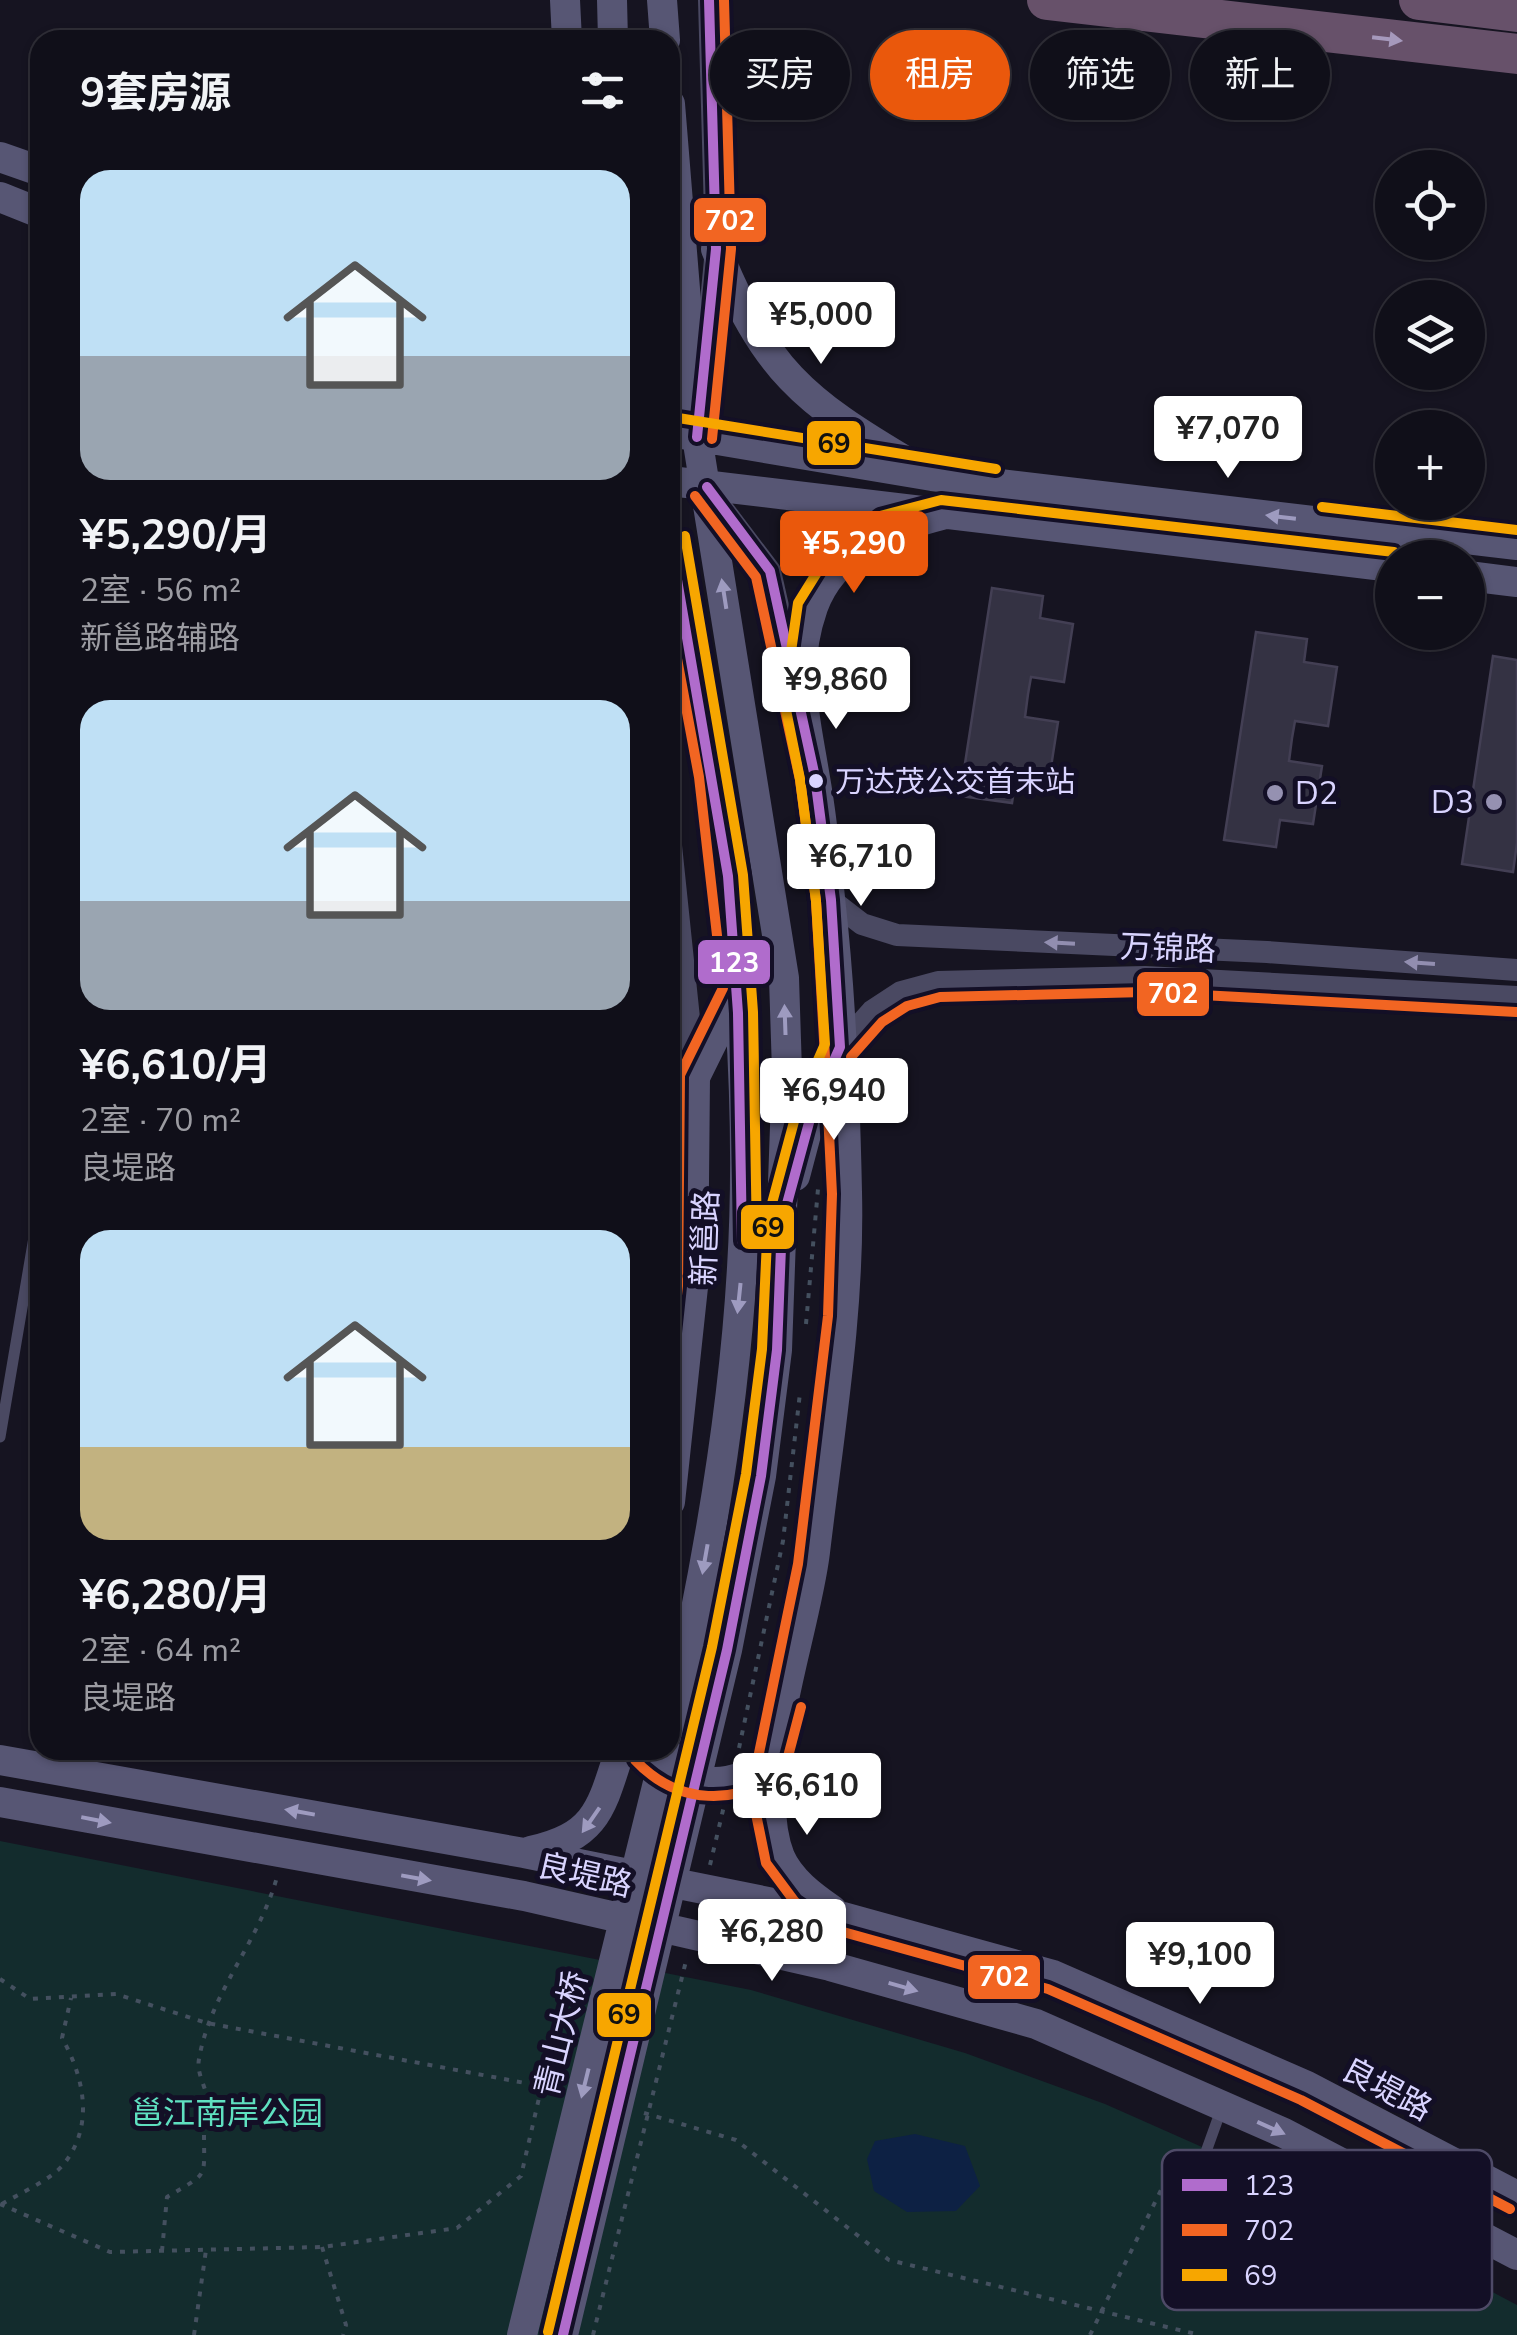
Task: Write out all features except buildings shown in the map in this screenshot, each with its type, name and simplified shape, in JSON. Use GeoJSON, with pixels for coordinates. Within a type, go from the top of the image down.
{"type":"FeatureCollection","features":[{"type":"Feature","properties":{"kind":"highway"},"geometry":{"type":"LineString","coordinates":[[1047,0],[1517,54]]}},
{"type":"Feature","properties":{"kind":"highway"},"geometry":{"type":"LineString","coordinates":[[1419,0],[1517,12]]}},
{"type":"Feature","properties":{"kind":"main road"},"geometry":{"type":"LineString","coordinates":[[566,0],[568,30]]}},
{"type":"Feature","properties":{"kind":"main road"},"geometry":{"type":"LineString","coordinates":[[612,0],[613,30]]}},
{"type":"Feature","properties":{"kind":"main road"},"geometry":{"type":"LineString","coordinates":[[662,0],[664,30]]}},
{"type":"Feature","properties":{"kind":"main road"},"geometry":{"type":"LineString","coordinates":[[0,157],[30,167]]}},
{"type":"Feature","properties":{"kind":"main road"},"geometry":{"type":"LineString","coordinates":[[0,197],[30,209]]}},
{"type":"Feature","properties":{"kind":"main road"},"geometry":{"type":"LineString","coordinates":[[716,249],[742,315],[789,377],[854,432],[932,476]]}},
{"type":"Feature","properties":{"kind":"main road"},"geometry":{"type":"LineString","coordinates":[[563,2335],[688,1825],[760,1476],[777,1350],[787,1071],[784,978],[707,487],[684,434],[680,340]]}},
{"type":"Feature","properties":{"kind":"main road"},"geometry":{"type":"LineString","coordinates":[[684,434],[932,476],[1517,545]]}},
{"type":"Feature","properties":{"kind":"main road"},"geometry":{"type":"LineString","coordinates":[[680,483],[1375,566]]}},
{"type":"Feature","properties":{"kind":"main road"},"geometry":{"type":"LineString","coordinates":[[843,1917],[806,1892],[780,1858],[770,1807],[773,1759],[813,1566],[844,1317],[847,1194],[831,900],[815,777],[799,700],[813,608],[825,584],[888,528],[942,514]]}},
{"type":"Feature","properties":{"kind":"main road"},"geometry":{"type":"LineString","coordinates":[[1485,578],[1517,582]]}},
{"type":"Feature","properties":{"kind":"main road","name":"新邕路"},"geometry":{"type":"LineString","coordinates":[[680,599],[722,834],[738,991],[742,1171],[742,1267],[722,1464],[680,1680]]}},
{"type":"Feature","properties":{"kind":"main road"},"geometry":{"type":"LineString","coordinates":[[680,683],[701,724]]}},
{"type":"Feature","properties":{"kind":"main road"},"geometry":{"type":"LineString","coordinates":[[680,1409],[693,1287],[695,1077],[738,991]]}},
{"type":"Feature","properties":{"kind":"main road"},"geometry":{"type":"LineString","coordinates":[[782,1222],[813,1108],[840,1047]]}},
{"type":"Feature","properties":{"kind":"main road"},"geometry":{"type":"LineString","coordinates":[[695,1077],[730,1132],[742,1171]]}},
{"type":"Feature","properties":{"kind":"main road"},"geometry":{"type":"LineString","coordinates":[[654,1760],[689,1779],[724,1784],[750,1776],[773,1759]]}},
{"type":"Feature","properties":{"kind":"main road","name":"良堤路"},"geometry":{"type":"LineString","coordinates":[[0,1760],[524,1853],[843,1917],[1054,1976],[1307,2086],[1429,2150]]}},
{"type":"Feature","properties":{"kind":"main road"},"geometry":{"type":"LineString","coordinates":[[524,1853],[582,1834],[596,1818],[616,1760]]}},
{"type":"Feature","properties":{"kind":"main road","name":"青山大桥"},"geometry":{"type":"LineString","coordinates":[[522,2335],[664,1760]]}},
{"type":"Feature","properties":{"kind":"main road","name":"良堤路"},"geometry":{"type":"LineString","coordinates":[[0,1802],[524,1896],[830,1966],[1036,2024],[1223,2106],[1310,2150]]}},
{"type":"Feature","properties":{"kind":"main road"},"geometry":{"type":"LineString","coordinates":[[359,1868],[365,1824]]}},
{"type":"Feature","properties":{"kind":"main road","name":"良堤路"},"geometry":{"type":"LineString","coordinates":[[1492,2183],[1517,2196]]}},
{"type":"Feature","properties":{"kind":"main road","name":"良堤路"},"geometry":{"type":"LineString","coordinates":[[1492,2241],[1517,2254]]}},
{"type":"Feature","properties":{"kind":"street"},"geometry":{"type":"LineString","coordinates":[[684,434],[716,249],[709,0]]}},
{"type":"Feature","properties":{"kind":"street"},"geometry":{"type":"LineString","coordinates":[[707,487],[770,571],[799,700]]}},
{"type":"Feature","properties":{"kind":"street","name":"万锦路"},"geometry":{"type":"LineString","coordinates":[[831,900],[862,924],[897,935],[1267,952],[1517,970]]}},
{"type":"Feature","properties":{"kind":"street"},"geometry":{"type":"LineString","coordinates":[[680,932],[695,1077]]}},
{"type":"Feature","properties":{"kind":"street","name":"万锦路"},"geometry":{"type":"LineString","coordinates":[[840,1047],[872,1010],[901,992],[938,982],[1145,977],[1517,998]]}},
{"type":"Feature","properties":{"kind":"lane"},"geometry":{"type":"LineString","coordinates":[[0,1437],[30,1261]]}},
{"type":"Feature","properties":{"kind":"lane"},"geometry":{"type":"LineString","coordinates":[[1207,2150],[1223,2106]]}},
{"type":"Feature","properties":{"kind":"path"},"geometry":{"type":"LineString","coordinates":[[804,1342],[818,1184]]}},
{"type":"Feature","properties":{"kind":"path"},"geometry":{"type":"LineString","coordinates":[[792,1481],[801,1382]]}},
{"type":"Feature","properties":{"kind":"path"},"geometry":{"type":"LineString","coordinates":[[162,2251],[166,2197],[201,2177],[208,2161],[204,2133],[208,2104],[197,2064],[207,2023],[225,1984],[262,1924],[276,1880]]}},
{"type":"Feature","properties":{"kind":"path"},"geometry":{"type":"LineString","coordinates":[[1,2204],[62,2166],[85,2122],[78,2066],[62,2038],[71,1998]]}},
{"type":"Feature","properties":{"kind":"path"},"geometry":{"type":"LineString","coordinates":[[1,2204],[110,2252],[322,2246],[457,2228],[521,2176],[542,2085]]}},
{"type":"Feature","properties":{"kind":"path"},"geometry":{"type":"LineString","coordinates":[[1090,2335],[1162,2188]]}},
{"type":"Feature","properties":{"kind":"path"},"geometry":{"type":"LineString","coordinates":[[322,2246],[346,2325],[343,2335]]}},
{"type":"Feature","properties":{"kind":"path"},"geometry":{"type":"LineString","coordinates":[[194,2335],[206,2250]]}},
{"type":"Feature","properties":{"kind":"green space","name":"邕江南岸公园"},"geometry":{"type":"Polygon","coordinates":[[[0,1841],[751,1990],[965,2053],[1105,2104],[1202,2147],[1162,2150],[1162,2310],[1492,2310],[1492,2292],[1517,2305],[1517,2335],[0,2335],[0,1841]]]}},
{"type":"Feature","properties":{"kind":"water"},"geometry":{"type":"Polygon","coordinates":[[[915,2134],[965,2146],[980,2186],[956,2211],[907,2212],[874,2191],[867,2159],[875,2141],[915,2134]]]}},
{"type":"Feature","properties":{"kind":"transit line","name":"123"},"geometry":{"type":"LineString","coordinates":[[697,437],[716,249],[709,0]]}},
{"type":"Feature","properties":{"kind":"transit line","name":"702"},"geometry":{"type":"LineString","coordinates":[[712,439],[731,249],[724,0]]}},
{"type":"Feature","properties":{"kind":"transit line","name":"69"},"geometry":{"type":"LineString","coordinates":[[680,418],[996,469]]}},
{"type":"Feature","properties":{"kind":"transit line","name":"123"},"geometry":{"type":"LineString","coordinates":[[563,2335],[727,1650],[761,1476],[777,1350],[782,1222],[813,1108],[840,1047],[831,900],[815,777],[770,571],[707,487]]}},
{"type":"Feature","properties":{"kind":"transit line","name":"702"},"geometry":{"type":"LineString","coordinates":[[695,496],[756,577],[800,780],[816,901],[827,1092],[832,1194],[828,1316],[798,1564],[758,1758],[755,1809],[766,1863],[795,1902],[836,1930],[1048,1989],[1301,2100],[1397,2150]]}},
{"type":"Feature","properties":{"kind":"transit line","name":"69"},"geometry":{"type":"LineString","coordinates":[[548,2332],[712,1647],[746,1474],[762,1349],[768,1218],[799,1103],[825,1044],[816,901],[800,779],[784,700],[798,603],[826,558],[880,516],[941,500],[1375,550]]}},
{"type":"Feature","properties":{"kind":"transit line","name":"69"},"geometry":{"type":"LineString","coordinates":[[1322,507],[1517,530]]}},
{"type":"Feature","properties":{"kind":"transit line","name":"69"},"geometry":{"type":"LineString","coordinates":[[685,536],[743,875],[753,1012],[757,1241]]}},
{"type":"Feature","properties":{"kind":"transit line","name":"123"},"geometry":{"type":"LineString","coordinates":[[680,597],[728,876],[738,1013],[742,1241]]}},
{"type":"Feature","properties":{"kind":"transit line","name":"702"},"geometry":{"type":"LineString","coordinates":[[680,675],[699,777],[723,988],[680,1075]]}},
{"type":"Feature","properties":{"kind":"transit line","name":"702"},"geometry":{"type":"LineString","coordinates":[[851,1057],[882,1022],[907,1006],[940,997],[1145,992],[1516,1012]]}},
{"type":"Feature","properties":{"kind":"transit line","name":"702"},"geometry":{"type":"LineString","coordinates":[[635,1760],[652,1775],[689,1793],[728,1795],[748,1790],[785,1768],[801,1707]]}},
{"type":"Feature","properties":{"kind":"transit line","name":"702"},"geometry":{"type":"LineString","coordinates":[[1492,2200],[1510,2209]]}},
{"type":"Feature","properties":{"kind":"place","name":"万达茂公交首末站"},"geometry":{"type":"Point","coordinates":[816,781]}},
{"type":"Feature","properties":{"kind":"place","name":"D2"},"geometry":{"type":"Point","coordinates":[1275,793]}},
{"type":"Feature","properties":{"kind":"place","name":"D3"},"geometry":{"type":"Point","coordinates":[1494,802]}}]}
